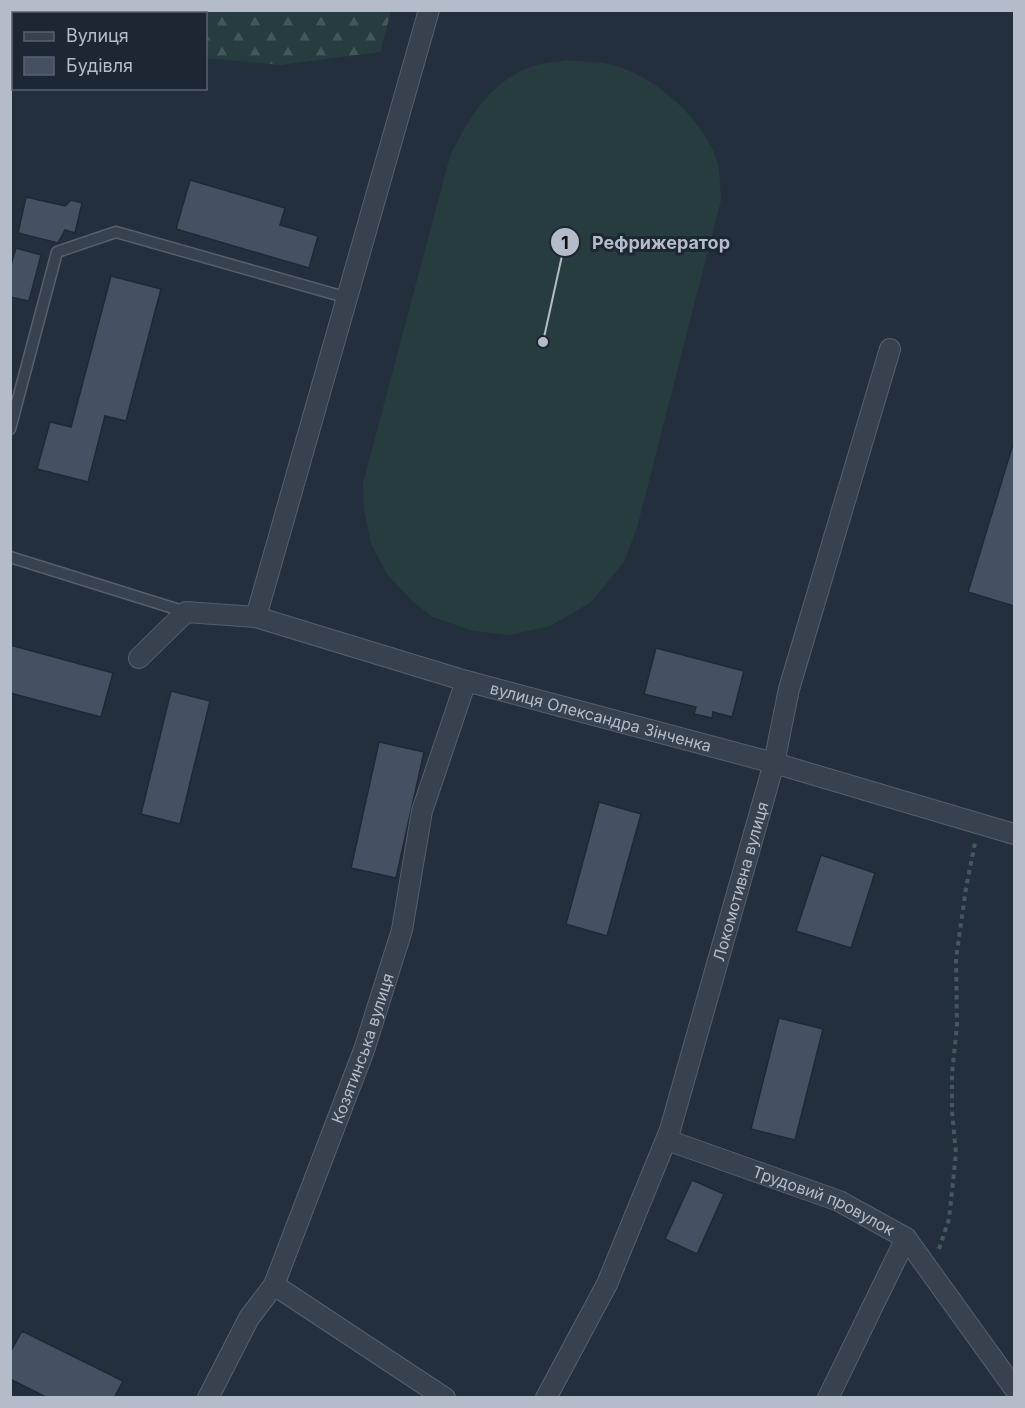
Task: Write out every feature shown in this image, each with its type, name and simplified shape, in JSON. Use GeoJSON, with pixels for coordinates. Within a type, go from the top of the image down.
{"type":"FeatureCollection","features":[{"type":"Feature","properties":{"kind":"street"},"geometry":{"type":"LineString","coordinates":[[256,617],[429,10]]}},
{"type":"Feature","properties":{"kind":"street","name":"Локомотивна вулиця"},"geometry":{"type":"LineString","coordinates":[[546,1398],[607,1284],[667,1140],[774,763],[789,688],[890,349]]}},
{"type":"Feature","properties":{"kind":"street"},"geometry":{"type":"LineString","coordinates":[[139,658],[186,612]]}},
{"type":"Feature","properties":{"kind":"street","name":"вулиця Олександра Зінченка"},"geometry":{"type":"LineString","coordinates":[[186,612],[256,617],[466,681],[774,763],[1014,834]]}},
{"type":"Feature","properties":{"kind":"street","name":"Козятинська вулиця"},"geometry":{"type":"LineString","coordinates":[[208,1398],[249,1318],[274,1285],[364,1050],[402,930],[422,811],[466,681]]}},
{"type":"Feature","properties":{"kind":"street","name":"Трудовий провулок"},"geometry":{"type":"LineString","coordinates":[[667,1140],[839,1201],[906,1238],[1014,1388]]}},
{"type":"Feature","properties":{"kind":"street"},"geometry":{"type":"LineString","coordinates":[[828,1398],[906,1238]]}},
{"type":"Feature","properties":{"kind":"street"},"geometry":{"type":"LineString","coordinates":[[274,1285],[444,1398]]}},
{"type":"Feature","properties":{"kind":"lane"},"geometry":{"type":"LineString","coordinates":[[10,429],[57,252],[117,232],[348,298]]}},
{"type":"Feature","properties":{"kind":"lane"},"geometry":{"type":"LineString","coordinates":[[10,557],[186,612]]}},
{"type":"Feature","properties":{"kind":"path"},"geometry":{"type":"LineString","coordinates":[[931,1272],[949,1219],[956,1153],[952,1112],[952,1074],[957,1025],[956,959],[966,888],[979,824]]}},
{"type":"Feature","properties":{"kind":"green space"},"geometry":{"type":"Polygon","coordinates":[[[11,10],[391,10],[380,52],[280,65],[207,58],[207,12],[12,12],[11,80],[11,10]]]}},
{"type":"Feature","properties":{"kind":"green space"},"geometry":{"type":"Polygon","coordinates":[[[567,60],[604,63],[625,69],[670,96],[695,122],[713,150],[718,168],[721,200],[637,528],[624,562],[591,602],[550,626],[510,635],[473,631],[433,617],[412,601],[387,574],[371,544],[364,510],[363,483],[450,156],[473,115],[503,82],[530,67],[567,60]]]}},
{"type":"Feature","properties":{"kind":"building"},"geometry":{"type":"Polygon","coordinates":[[[190,180],[285,208],[280,225],[318,236],[309,268],[176,229],[190,180]]]}},
{"type":"Feature","properties":{"kind":"building"},"geometry":{"type":"Polygon","coordinates":[[[26,197],[65,206],[71,200],[82,203],[75,233],[65,230],[58,243],[18,233],[26,197]]]}},
{"type":"Feature","properties":{"kind":"building"},"geometry":{"type":"Polygon","coordinates":[[[16,248],[41,255],[29,301],[10,297],[10,268],[16,248]]]}},
{"type":"Feature","properties":{"kind":"building"},"geometry":{"type":"Polygon","coordinates":[[[111,276],[161,289],[126,421],[105,416],[88,482],[37,469],[50,422],[71,427],[111,276]]]}},
{"type":"Feature","properties":{"kind":"building"},"geometry":{"type":"Polygon","coordinates":[[[1014,441],[1014,606],[968,592],[1014,441]]]}},
{"type":"Feature","properties":{"kind":"building"},"geometry":{"type":"Polygon","coordinates":[[[10,645],[113,673],[101,717],[10,693],[10,645]]]}},
{"type":"Feature","properties":{"kind":"building"},"geometry":{"type":"Polygon","coordinates":[[[656,648],[744,671],[732,717],[713,712],[712,718],[694,714],[696,707],[644,694],[656,648]]]}},
{"type":"Feature","properties":{"kind":"building"},"geometry":{"type":"Polygon","coordinates":[[[171,691],[210,701],[180,824],[141,814],[171,691]]]}},
{"type":"Feature","properties":{"kind":"building"},"geometry":{"type":"Polygon","coordinates":[[[379,742],[424,752],[396,878],[351,868],[379,742]]]}},
{"type":"Feature","properties":{"kind":"building"},"geometry":{"type":"Polygon","coordinates":[[[599,802],[641,814],[607,936],[566,924],[599,802]]]}},
{"type":"Feature","properties":{"kind":"building"},"geometry":{"type":"Polygon","coordinates":[[[821,855],[875,873],[851,948],[796,931],[821,855]]]}},
{"type":"Feature","properties":{"kind":"building"},"geometry":{"type":"Polygon","coordinates":[[[779,1018],[823,1029],[795,1140],[751,1129],[779,1018]]]}},
{"type":"Feature","properties":{"kind":"building"},"geometry":{"type":"Polygon","coordinates":[[[692,1180],[724,1194],[697,1254],[665,1239],[692,1180]]]}},
{"type":"Feature","properties":{"kind":"building"},"geometry":{"type":"Polygon","coordinates":[[[22,1331],[123,1381],[114,1398],[48,1398],[10,1379],[10,1353],[22,1331]]]}},
{"type":"Feature","properties":{"kind":"place","name":"Рефрижератор"},"geometry":{"type":"Point","coordinates":[543,342]}}]}
